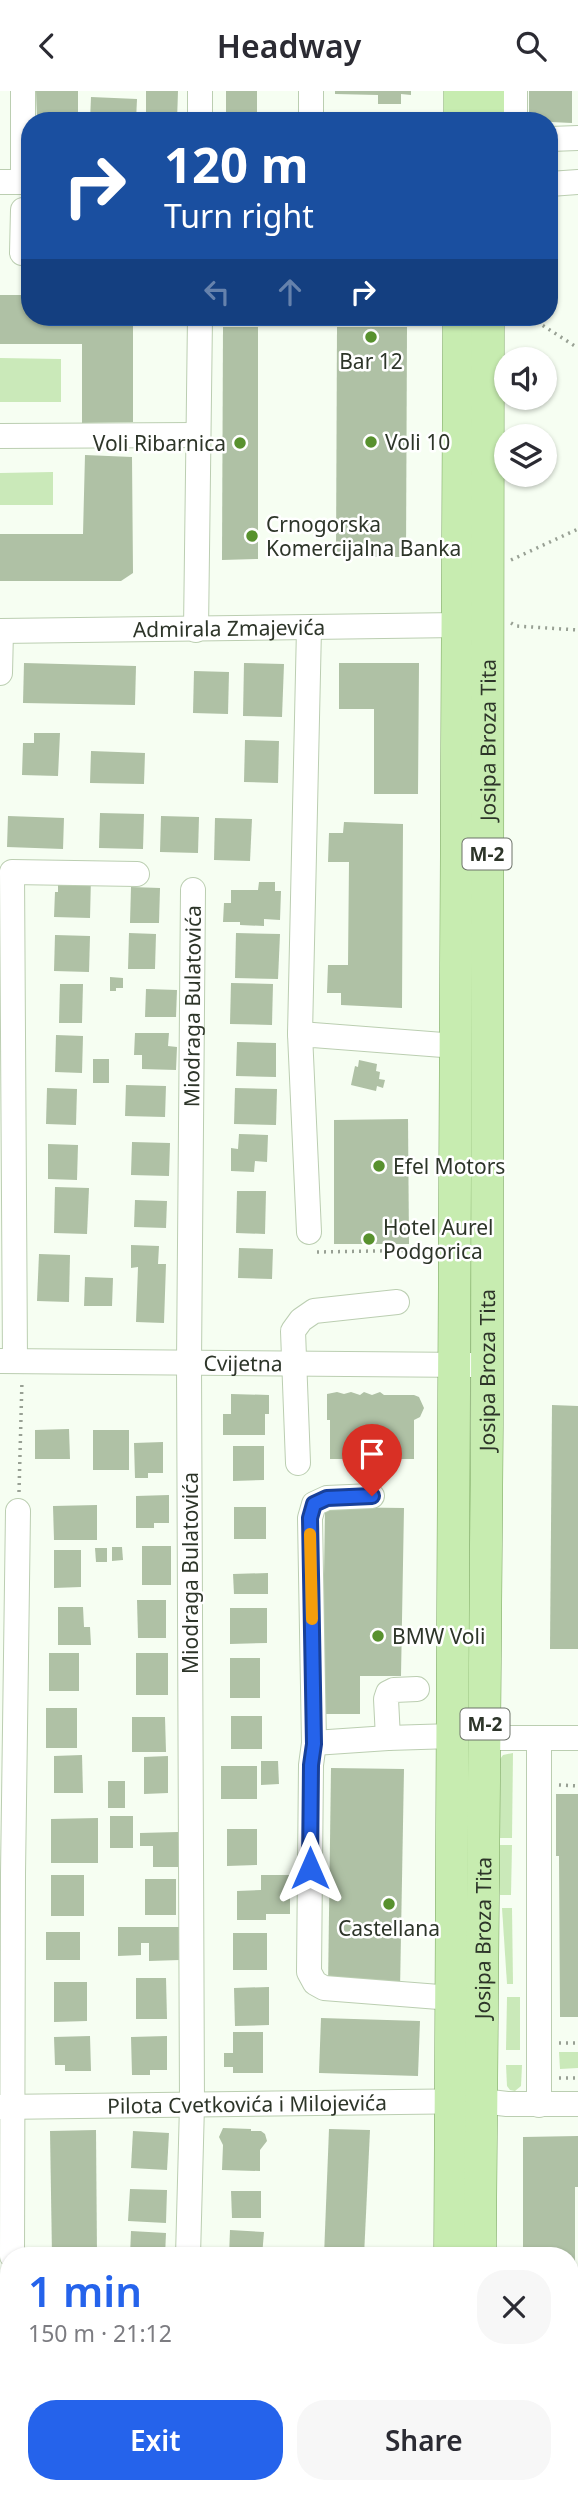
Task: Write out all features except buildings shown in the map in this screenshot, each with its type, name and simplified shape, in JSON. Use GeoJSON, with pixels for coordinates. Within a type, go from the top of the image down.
{"type":"FeatureCollection","features":[{"type":"Feature","properties":{"kind":"main road"},"geometry":{"type":"LineString","coordinates":[[460,91],[460,112]]}},
{"type":"Feature","properties":{"kind":"main road"},"geometry":{"type":"LineString","coordinates":[[488,91],[488,112]]}},
{"type":"Feature","properties":{"kind":"main road","name":"Josipa Broza Tita"},"geometry":{"type":"LineString","coordinates":[[459,326],[452,1998],[466,2101],[479,2247]]}},
{"type":"Feature","properties":{"kind":"main road","name":"Josipa Broza Tita"},"geometry":{"type":"LineString","coordinates":[[451,2247],[466,2101],[485,1738],[488,326]]}},
{"type":"Feature","properties":{"kind":"street"},"geometry":{"type":"LineString","coordinates":[[22,112],[23,91]]}},
{"type":"Feature","properties":{"kind":"street"},"geometry":{"type":"LineString","coordinates":[[200,112],[201,91]]}},
{"type":"Feature","properties":{"kind":"street"},"geometry":{"type":"LineString","coordinates":[[311,91],[311,112]]}},
{"type":"Feature","properties":{"kind":"street"},"geometry":{"type":"LineString","coordinates":[[515,91],[515,112]]}},
{"type":"Feature","properties":{"kind":"street"},"geometry":{"type":"LineString","coordinates":[[18,182],[21,127]]}},
{"type":"Feature","properties":{"kind":"street"},"geometry":{"type":"LineString","coordinates":[[558,139],[578,138]]}},
{"type":"Feature","properties":{"kind":"street"},"geometry":{"type":"LineString","coordinates":[[558,183],[578,182]]}},
{"type":"Feature","properties":{"kind":"street"},"geometry":{"type":"LineString","coordinates":[[17,210],[21,244]]}},
{"type":"Feature","properties":{"kind":"street"},"geometry":{"type":"LineString","coordinates":[[196,630],[200,326]]}},
{"type":"Feature","properties":{"kind":"street"},"geometry":{"type":"LineString","coordinates":[[0,436],[198,435]]}},
{"type":"Feature","properties":{"kind":"street","name":"Admirala Zmajevića"},"geometry":{"type":"LineString","coordinates":[[1,631],[458,625]]}},
{"type":"Feature","properties":{"kind":"street"},"geometry":{"type":"LineString","coordinates":[[309,628],[300,1034],[313,1242]]}},
{"type":"Feature","properties":{"kind":"street"},"geometry":{"type":"LineString","coordinates":[[0,673],[1,631]]}},
{"type":"Feature","properties":{"kind":"street"},"geometry":{"type":"LineString","coordinates":[[13,1361],[12,871],[137,874]]}},
{"type":"Feature","properties":{"kind":"street","name":"Miodraga Bulatovića"},"geometry":{"type":"LineString","coordinates":[[188,2247],[192,2105],[189,1363],[193,890]]}},
{"type":"Feature","properties":{"kind":"street"},"geometry":{"type":"LineString","coordinates":[[300,1034],[456,1046]]}},
{"type":"Feature","properties":{"kind":"street"},"geometry":{"type":"LineString","coordinates":[[298,1463],[293,1331],[301,1320],[314,1311],[397,1302]]}},
{"type":"Feature","properties":{"kind":"street","name":"Cvijetna"},"geometry":{"type":"LineString","coordinates":[[13,1361],[487,1365]]}},
{"type":"Feature","properties":{"kind":"street"},"geometry":{"type":"LineString","coordinates":[[372,1496],[327,1498],[314,1504],[310,1518],[314,1744],[311,1765],[309,1972],[315,1983],[324,1988],[452,1998]]}},
{"type":"Feature","properties":{"kind":"street"},"geometry":{"type":"LineString","coordinates":[[12,2247],[6,2108],[6,1874],[18,1511]]}},
{"type":"Feature","properties":{"kind":"street"},"geometry":{"type":"LineString","coordinates":[[388,1738],[388,1693],[394,1690],[417,1689]]}},
{"type":"Feature","properties":{"kind":"street"},"geometry":{"type":"LineString","coordinates":[[314,1744],[453,1736]]}},
{"type":"Feature","properties":{"kind":"street"},"geometry":{"type":"LineString","coordinates":[[485,1738],[578,1738]]}},
{"type":"Feature","properties":{"kind":"street"},"geometry":{"type":"LineString","coordinates":[[539,1738],[539,2105]]}},
{"type":"Feature","properties":{"kind":"street","name":"Pilota Cvetkovića i Milojevića"},"geometry":{"type":"LineString","coordinates":[[6,2108],[466,2101],[578,2104]]}},
{"type":"Feature","properties":{"kind":"path"},"geometry":{"type":"LineString","coordinates":[[544,326],[578,348]]}},
{"type":"Feature","properties":{"kind":"path"},"geometry":{"type":"LineString","coordinates":[[488,573],[578,529]]}},
{"type":"Feature","properties":{"kind":"path"},"geometry":{"type":"LineString","coordinates":[[488,613],[516,625],[578,630]]}},
{"type":"Feature","properties":{"kind":"path"},"geometry":{"type":"LineString","coordinates":[[313,1242],[431,1250]]}},
{"type":"Feature","properties":{"kind":"path"},"geometry":{"type":"LineString","coordinates":[[13,1361],[18,1511]]}},
{"type":"Feature","properties":{"kind":"path"},"geometry":{"type":"LineString","coordinates":[[552,2078],[578,2078]]}},
{"type":"Feature","properties":{"kind":"green space"},"geometry":{"type":"Polygon","coordinates":[[[0,358],[61,359],[61,402],[0,402],[0,358]]]}},
{"type":"Feature","properties":{"kind":"green space"},"geometry":{"type":"Polygon","coordinates":[[[53,472],[53,505],[0,505],[0,473],[53,472]]]}},
{"type":"Feature","properties":{"kind":"green space"},"geometry":{"type":"Polygon","coordinates":[[[513,1753],[512,1838],[498,1838],[498,1762],[503,1755],[513,1753]]]}},
{"type":"Feature","properties":{"kind":"green space"},"geometry":{"type":"Polygon","coordinates":[[[497,1845],[512,1845],[511,1895],[500,1895],[497,1845]]]}},
{"type":"Feature","properties":{"kind":"green space"},"geometry":{"type":"Polygon","coordinates":[[[502,1908],[512,1908],[513,1984],[507,1984],[502,1908]]]}},
{"type":"Feature","properties":{"kind":"green space"},"geometry":{"type":"Polygon","coordinates":[[[507,1997],[520,1997],[520,2050],[506,2050],[507,1997]]]}},
{"type":"Feature","properties":{"kind":"green space"},"geometry":{"type":"Polygon","coordinates":[[[559,2052],[578,2052],[578,2068],[560,2069],[559,2052]]]}},
{"type":"Feature","properties":{"kind":"green space"},"geometry":{"type":"Polygon","coordinates":[[[506,2065],[522,2065],[521,2086],[515,2091],[507,2086],[506,2065]]]}},
{"type":"Feature","properties":{"kind":"slow traffic"},"geometry":{"type":"LineString","coordinates":[[310,1534],[312,1619]]}},
{"type":"Feature","properties":{"kind":"place","name":"Bar 12"},"geometry":{"type":"Point","coordinates":[371,337]}},
{"type":"Feature","properties":{"kind":"place","name":"Voli 10"},"geometry":{"type":"Point","coordinates":[371,442]}},
{"type":"Feature","properties":{"kind":"place","name":"Voli Ribarnica"},"geometry":{"type":"Point","coordinates":[240,443]}},
{"type":"Feature","properties":{"kind":"place","name":"Crnogorska Komercijalna Banka"},"geometry":{"type":"Point","coordinates":[252,536]}},
{"type":"Feature","properties":{"kind":"place","name":"Efel Motors"},"geometry":{"type":"Point","coordinates":[379,1166]}},
{"type":"Feature","properties":{"kind":"place","name":"Hotel Aurel Podgorica"},"geometry":{"type":"Point","coordinates":[369,1239]}},
{"type":"Feature","properties":{"kind":"place","name":"BMW Voli"},"geometry":{"type":"Point","coordinates":[378,1636]}},
{"type":"Feature","properties":{"kind":"place","name":"Castellana"},"geometry":{"type":"Point","coordinates":[389,1904]}},
{"type":"Feature","properties":{"kind":"route"},"geometry":{"type":"LineString","coordinates":[[310,1868],[311,1765],[314,1744],[310,1518],[314,1504],[327,1498],[372,1496]]}}]}
